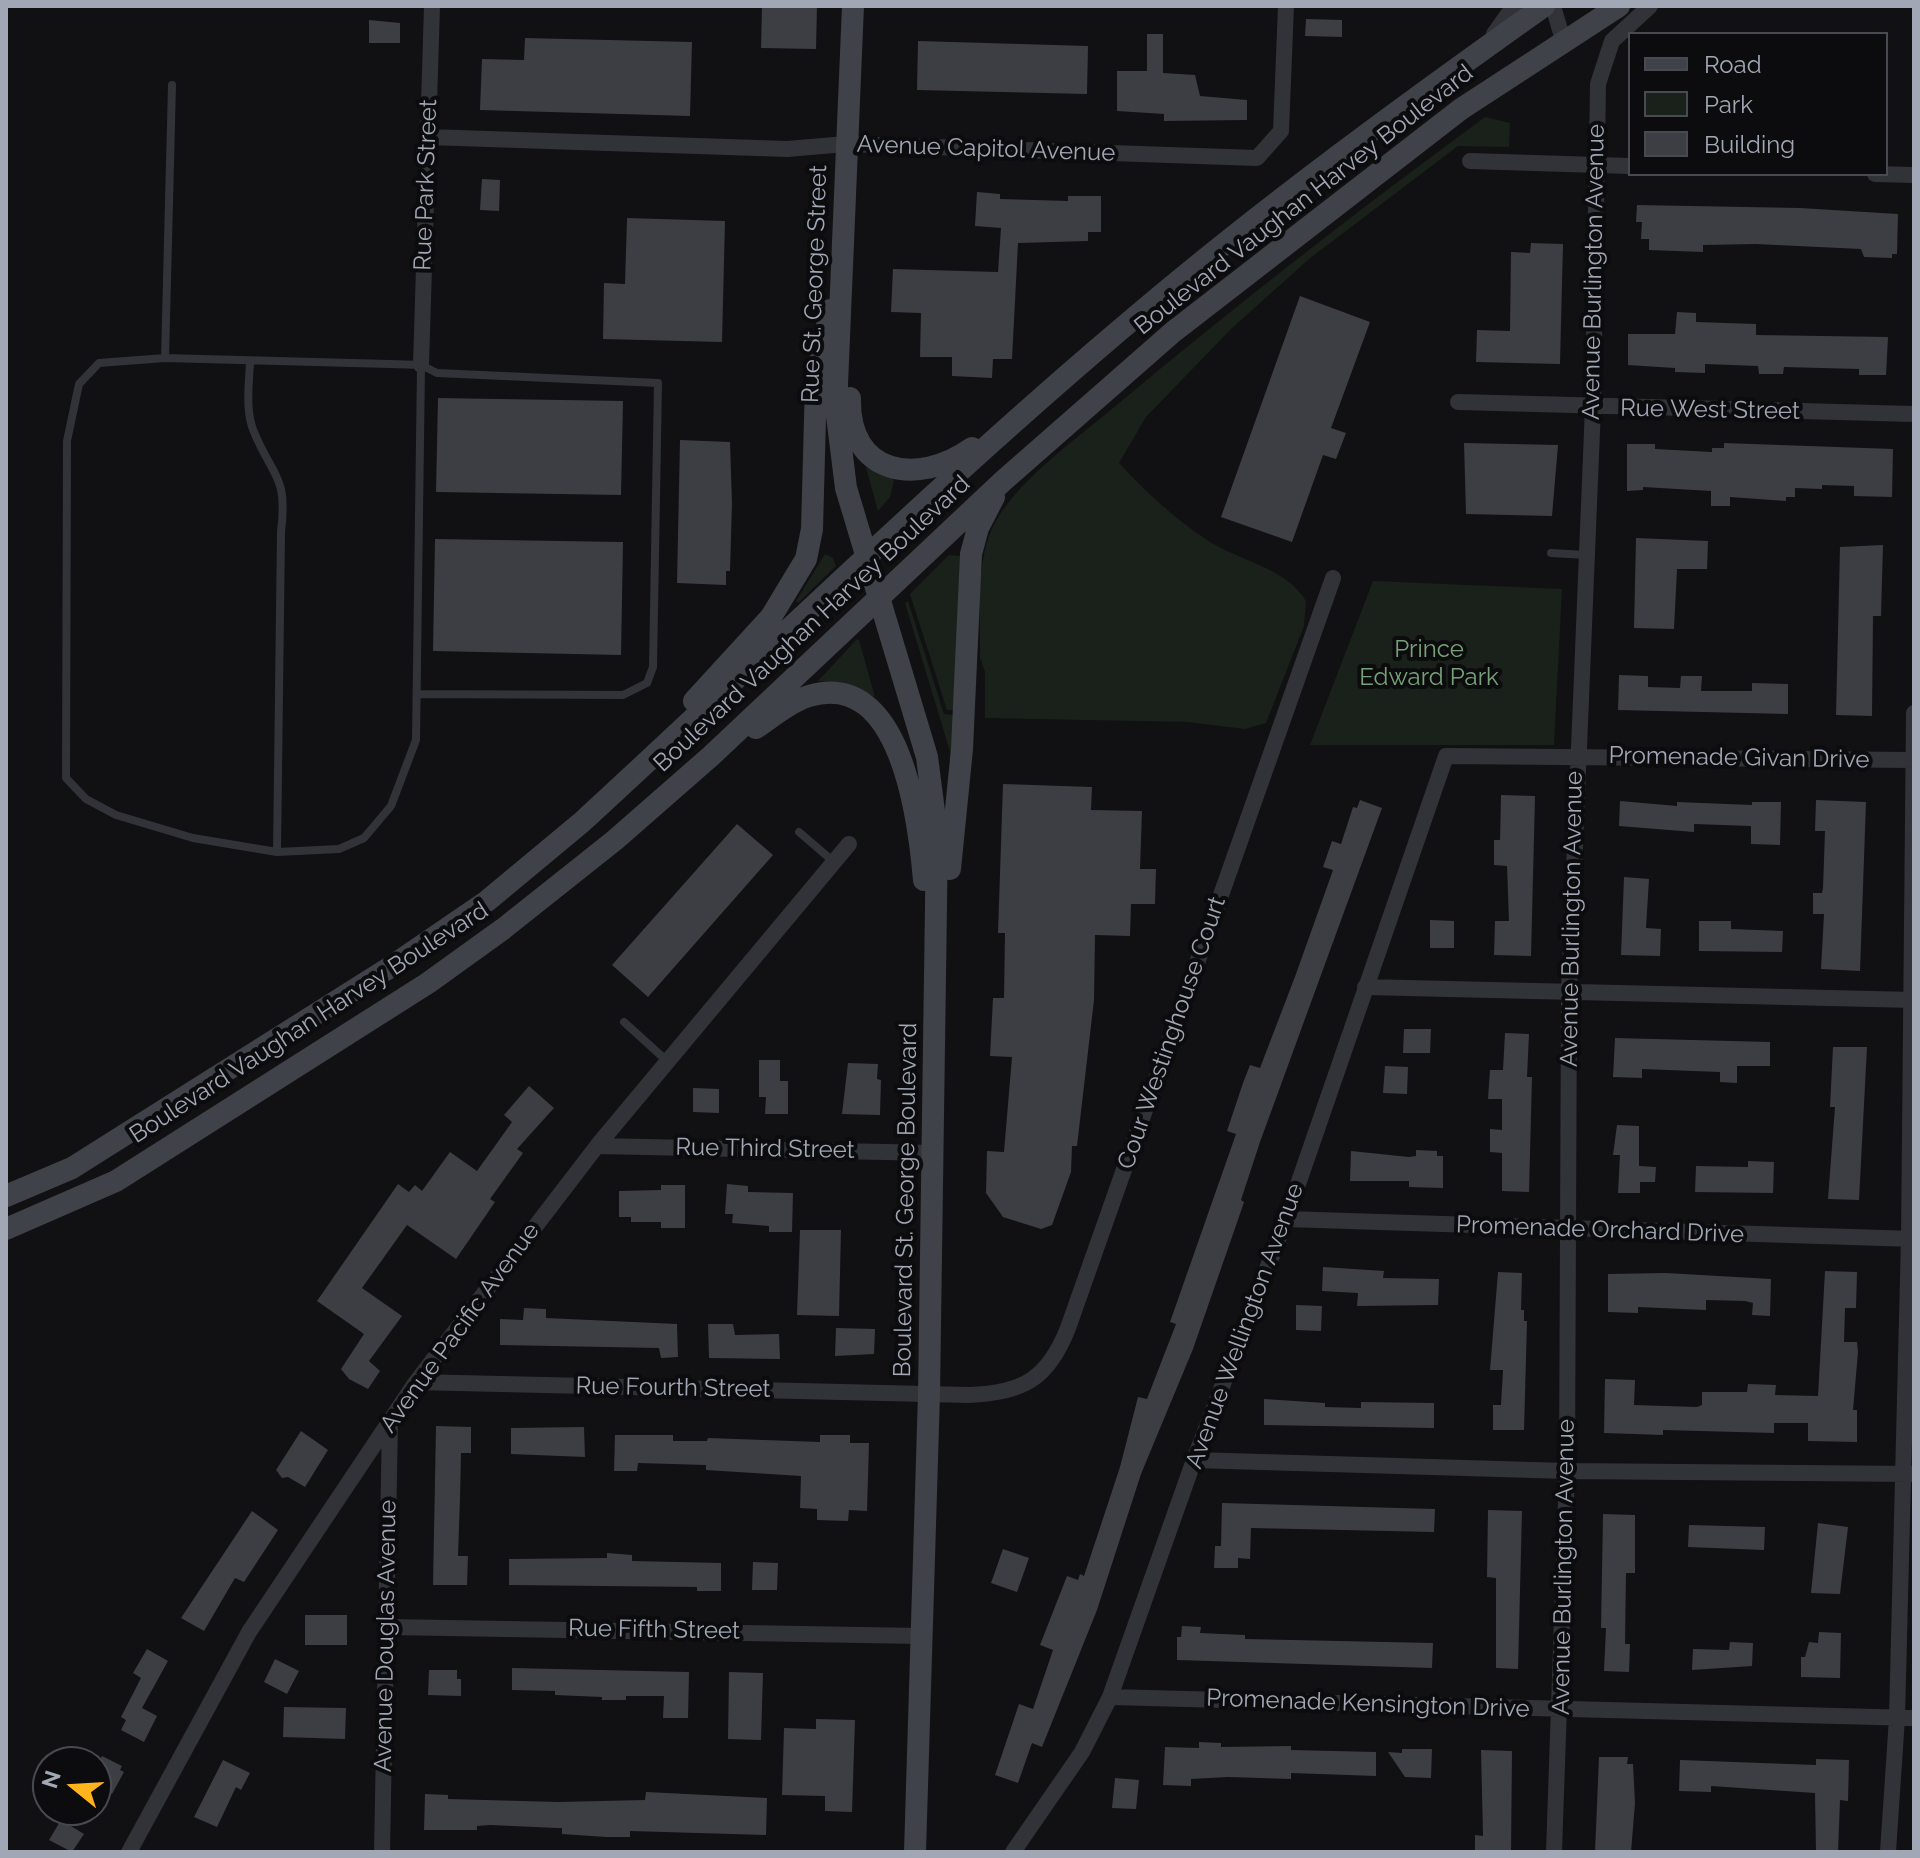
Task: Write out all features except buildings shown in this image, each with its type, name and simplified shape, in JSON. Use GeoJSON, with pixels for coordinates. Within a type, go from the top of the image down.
{"type":"FeatureCollection","features":[{"type":"Feature","properties":{"kind":"main road","name":"Rue St. George Street"},"geometry":{"type":"LineString","coordinates":[[853,6],[840,266],[839,451],[867,559]]}},
{"type":"Feature","properties":{"kind":"main road","name":"Boulevard Vaughan Harvey Boulevard"},"geometry":{"type":"LineString","coordinates":[[6,1196],[72,1168],[392,966],[487,901],[582,822],[1039,400],[1250,223],[1544,6]]}},
{"type":"Feature","properties":{"kind":"main road","name":"Boulevard Vaughan Harvey Boulevard"},"geometry":{"type":"LineString","coordinates":[[6,1229],[116,1181],[428,983],[570,876],[711,756],[1003,481],[1173,332],[1304,227],[1461,109],[1619,6]]}},
{"type":"Feature","properties":{"kind":"main road"},"geometry":{"type":"LineString","coordinates":[[840,266],[850,339],[852,422],[866,449],[882,463],[908,472],[938,468],[1039,400]]}},
{"type":"Feature","properties":{"kind":"main road"},"geometry":{"type":"LineString","coordinates":[[582,822],[771,617],[803,568],[812,529],[816,382],[840,266]]}},
{"type":"Feature","properties":{"kind":"main road"},"geometry":{"type":"LineString","coordinates":[[935,1018],[962,749],[971,554],[978,528],[1003,481]]}},
{"type":"Feature","properties":{"kind":"main road","name":"Boulevard St. George Boulevard"},"geometry":{"type":"LineString","coordinates":[[867,559],[932,783],[937,835],[929,1394],[915,1852]]}},
{"type":"Feature","properties":{"kind":"main road"},"geometry":{"type":"LineString","coordinates":[[711,756],[809,696],[834,694],[848,697],[881,722],[900,755],[917,811],[935,1018]]}},
{"type":"Feature","properties":{"kind":"street","name":"Rue Park Street"},"geometry":{"type":"LineString","coordinates":[[421,365],[432,6]]}},
{"type":"Feature","properties":{"kind":"street","name":"Avenue Capitol Avenue"},"geometry":{"type":"LineString","coordinates":[[428,137],[787,149],[846,144],[1257,158],[1281,131],[1286,6]]}},
{"type":"Feature","properties":{"kind":"street"},"geometry":{"type":"LineString","coordinates":[[1482,50],[1514,6]]}},
{"type":"Feature","properties":{"kind":"street"},"geometry":{"type":"LineString","coordinates":[[1553,6],[1563,40]]}},
{"type":"Feature","properties":{"kind":"street","name":"Avenue Burlington Avenue"},"geometry":{"type":"LineString","coordinates":[[1554,1852],[1562,1709],[1567,1471],[1569,991],[1576,756],[1593,407],[1598,84],[1612,41],[1650,6]]}},
{"type":"Feature","properties":{"kind":"street"},"geometry":{"type":"LineString","coordinates":[[1470,161],[1628,166]]}},
{"type":"Feature","properties":{"kind":"street"},"geometry":{"type":"LineString","coordinates":[[1888,174],[1914,175]]}},
{"type":"Feature","properties":{"kind":"street","name":"Rue West Street"},"geometry":{"type":"LineString","coordinates":[[1458,402],[1914,414]]}},
{"type":"Feature","properties":{"kind":"street","name":"Cour Westinghouse Court"},"geometry":{"type":"LineString","coordinates":[[929,1394],[996,1393],[1023,1385],[1046,1369],[1061,1344],[1333,578]]}},
{"type":"Feature","properties":{"kind":"street"},"geometry":{"type":"LineString","coordinates":[[1888,1852],[1906,1718],[1914,713]]}},
{"type":"Feature","properties":{"kind":"street","name":"Promenade Givan Drive"},"geometry":{"type":"LineString","coordinates":[[1436,781],[1446,756],[1914,760]]}},
{"type":"Feature","properties":{"kind":"street","name":"Avenue Wellington Avenue"},"geometry":{"type":"LineString","coordinates":[[1013,1852],[1082,1752],[1110,1697],[1194,1460],[1286,1219],[1436,781]]}},
{"type":"Feature","properties":{"kind":"street","name":"Avenue Pacific Avenue"},"geometry":{"type":"LineString","coordinates":[[129,1852],[249,1632],[416,1382],[597,1146],[849,844]]}},
{"type":"Feature","properties":{"kind":"street"},"geometry":{"type":"LineString","coordinates":[[1365,987],[1914,1000]]}},
{"type":"Feature","properties":{"kind":"street","name":"Rue Third Street"},"geometry":{"type":"LineString","coordinates":[[597,1146],[933,1153]]}},
{"type":"Feature","properties":{"kind":"street","name":"Promenade Orchard Drive"},"geometry":{"type":"LineString","coordinates":[[1286,1219],[1566,1230],[1911,1238]]}},
{"type":"Feature","properties":{"kind":"street","name":"Rue Fourth Street"},"geometry":{"type":"LineString","coordinates":[[416,1382],[929,1394]]}},
{"type":"Feature","properties":{"kind":"street","name":"Avenue Douglas Avenue"},"geometry":{"type":"LineString","coordinates":[[382,1852],[390,1421]]}},
{"type":"Feature","properties":{"kind":"street"},"geometry":{"type":"LineString","coordinates":[[1194,1460],[1567,1471],[1908,1473]]}},
{"type":"Feature","properties":{"kind":"street","name":"Rue Fifth Street"},"geometry":{"type":"LineString","coordinates":[[388,1627],[921,1636]]}},
{"type":"Feature","properties":{"kind":"street","name":"Promenade Kensington Drive"},"geometry":{"type":"LineString","coordinates":[[1110,1697],[1906,1718]]}},
{"type":"Feature","properties":{"kind":"lane"},"geometry":{"type":"LineString","coordinates":[[165,358],[172,85]]}},
{"type":"Feature","properties":{"kind":"lane"},"geometry":{"type":"LineString","coordinates":[[418,694],[623,695],[647,683],[653,667],[658,383],[437,373],[421,365],[165,358],[99,363],[79,384],[67,441],[66,778],[86,799],[116,815],[193,838],[277,852],[339,849],[364,838],[391,806],[416,740],[421,365]]}},
{"type":"Feature","properties":{"kind":"lane"},"geometry":{"type":"LineString","coordinates":[[250,362],[248,404],[253,431],[269,457],[286,497],[281,532],[277,852]]}},
{"type":"Feature","properties":{"kind":"lane"},"geometry":{"type":"LineString","coordinates":[[1551,553],[1586,555]]}},
{"type":"Feature","properties":{"kind":"lane"},"geometry":{"type":"LineString","coordinates":[[799,832],[834,862]]}},
{"type":"Feature","properties":{"kind":"lane"},"geometry":{"type":"LineString","coordinates":[[624,1022],[667,1061]]}},
{"type":"Feature","properties":{"kind":"green space"},"geometry":{"type":"Polygon","coordinates":[[[1485,117],[1510,123],[1509,147],[1458,146],[1309,259],[1231,329],[1146,417],[1119,463],[1195,532],[1219,547],[1274,572],[1297,589],[1306,601],[1304,626],[1266,723],[1245,729],[1188,722],[985,718],[985,672],[980,658],[984,553],[996,521],[1020,489],[1052,458],[1208,330],[1485,117]]]}},
{"type":"Feature","properties":{"kind":"green space"},"geometry":{"type":"Polygon","coordinates":[[[870,466],[894,480],[890,497],[878,511],[866,468],[870,466]]]}},
{"type":"Feature","properties":{"kind":"green space"},"geometry":{"type":"Polygon","coordinates":[[[825,554],[833,558],[836,566],[798,603],[796,601],[825,554]]]}},
{"type":"Feature","properties":{"kind":"green space"},"geometry":{"type":"Polygon","coordinates":[[[949,555],[960,556],[954,710],[947,710],[910,594],[949,555]]]}},
{"type":"Feature","properties":{"kind":"green space","name":"Prince Edward Park"},"geometry":{"type":"Polygon","coordinates":[[[1373,581],[1562,589],[1554,745],[1310,745],[1373,581]]]}},
{"type":"Feature","properties":{"kind":"green space"},"geometry":{"type":"Polygon","coordinates":[[[908,601],[944,714],[954,715],[952,758],[905,603],[908,601]]]}},
{"type":"Feature","properties":{"kind":"green space"},"geometry":{"type":"Polygon","coordinates":[[[857,639],[875,697],[845,683],[818,681],[857,639]]]}}]}
